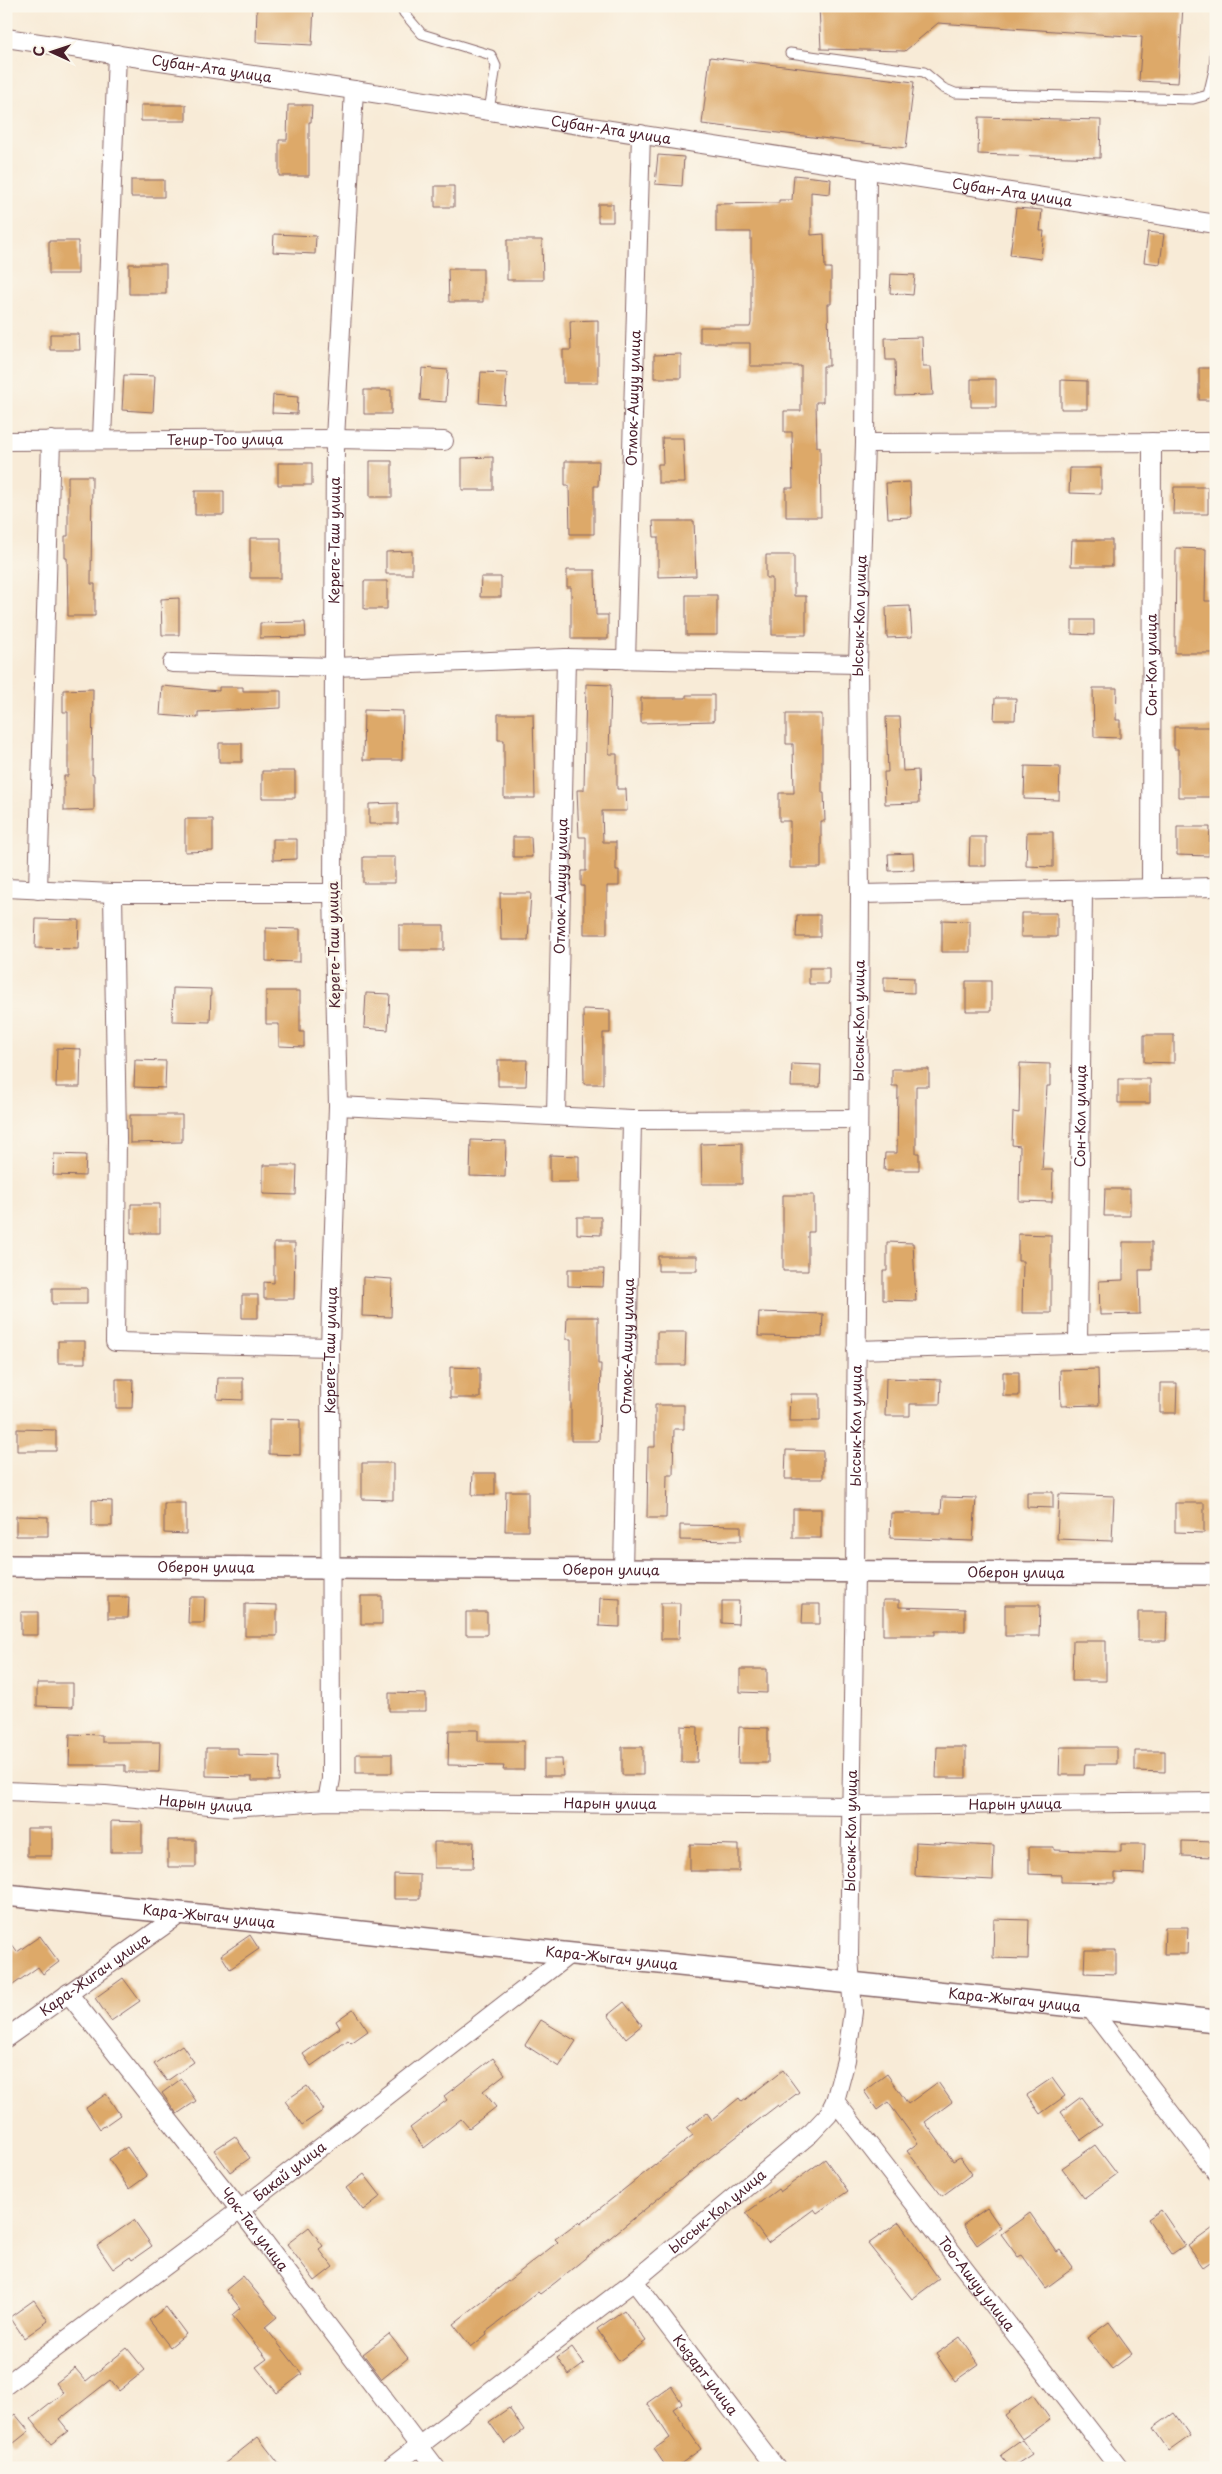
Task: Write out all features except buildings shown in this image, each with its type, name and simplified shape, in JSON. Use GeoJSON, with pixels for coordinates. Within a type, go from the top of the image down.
{"type":"FeatureCollection","features":[{"type":"Feature","properties":{"kind":"street","name":"Субан-Ата улица"},"geometry":{"type":"LineString","coordinates":[[6,38],[641,134],[1216,224]]}},
{"type":"Feature","properties":{"kind":"street"},"geometry":{"type":"LineString","coordinates":[[102,439],[117,54]]}},
{"type":"Feature","properties":{"kind":"street","name":"Кереге-Таш улица"},"geometry":{"type":"LineString","coordinates":[[327,1801],[331,1779],[330,1347],[338,1106],[333,893],[335,439],[354,90]]}},
{"type":"Feature","properties":{"kind":"street","name":"Отмок-Ашуу улица"},"geometry":{"type":"LineString","coordinates":[[626,660],[641,134]]}},
{"type":"Feature","properties":{"kind":"street","name":"Ыссык-Кол улица"},"geometry":{"type":"LineString","coordinates":[[390,2468],[634,2281],[811,2133],[828,2115],[835,2101],[846,2060],[853,2012],[849,1957],[855,1573],[860,894],[858,664],[865,443],[868,170]]}},
{"type":"Feature","properties":{"kind":"street","name":"Тенир-Тоо улица"},"geometry":{"type":"LineString","coordinates":[[6,441],[335,439],[444,441]]}},
{"type":"Feature","properties":{"kind":"street"},"geometry":{"type":"LineString","coordinates":[[38,890],[51,440]]}},
{"type":"Feature","properties":{"kind":"street","name":"Сон-Кол улица"},"geometry":{"type":"LineString","coordinates":[[1151,889],[1152,442]]}},
{"type":"Feature","properties":{"kind":"street"},"geometry":{"type":"LineString","coordinates":[[865,443],[1216,442]]}},
{"type":"Feature","properties":{"kind":"street"},"geometry":{"type":"LineString","coordinates":[[172,663],[334,667],[566,658],[858,664]]}},
{"type":"Feature","properties":{"kind":"street","name":"Отмок-Ашуу улица"},"geometry":{"type":"LineString","coordinates":[[556,1115],[566,658]]}},
{"type":"Feature","properties":{"kind":"street"},"geometry":{"type":"LineString","coordinates":[[860,894],[1216,887]]}},
{"type":"Feature","properties":{"kind":"street"},"geometry":{"type":"LineString","coordinates":[[6,888],[113,892],[333,893]]}},
{"type":"Feature","properties":{"kind":"street","name":"Сон-Кол улица"},"geometry":{"type":"LineString","coordinates":[[1078,1344],[1082,890]]}},
{"type":"Feature","properties":{"kind":"street"},"geometry":{"type":"LineString","coordinates":[[113,892],[117,1139],[114,1342],[330,1347]]}},
{"type":"Feature","properties":{"kind":"street"},"geometry":{"type":"LineString","coordinates":[[338,1106],[632,1120],[858,1119]]}},
{"type":"Feature","properties":{"kind":"street","name":"Отмок-Ашуу улица"},"geometry":{"type":"LineString","coordinates":[[623,1571],[632,1120]]}},
{"type":"Feature","properties":{"kind":"street"},"geometry":{"type":"LineString","coordinates":[[856,1350],[1216,1340]]}},
{"type":"Feature","properties":{"kind":"street","name":"Оберон улица"},"geometry":{"type":"LineString","coordinates":[[6,1566],[332,1570],[1216,1574]]}},
{"type":"Feature","properties":{"kind":"street","name":"Нарын улица"},"geometry":{"type":"LineString","coordinates":[[6,1791],[105,1796],[230,1807],[327,1801],[852,1806],[1216,1802]]}},
{"type":"Feature","properties":{"kind":"street","name":"Кара-Жыгач улица"},"geometry":{"type":"LineString","coordinates":[[6,1895],[1216,2021]]}},
{"type":"Feature","properties":{"kind":"street","name":"Кара-Жигач улица"},"geometry":{"type":"LineString","coordinates":[[6,2038],[183,1912]]}},
{"type":"Feature","properties":{"kind":"street","name":"Бакай улица"},"geometry":{"type":"LineString","coordinates":[[6,2385],[240,2210],[571,1953]]}},
{"type":"Feature","properties":{"kind":"street","name":"Чок-Тал улица"},"geometry":{"type":"LineString","coordinates":[[68,1994],[240,2210],[436,2468]]}},
{"type":"Feature","properties":{"kind":"street"},"geometry":{"type":"LineString","coordinates":[[1090,2008],[1216,2172]]}},
{"type":"Feature","properties":{"kind":"street","name":"Тоо-Ашуу улица"},"geometry":{"type":"LineString","coordinates":[[835,2101],[1118,2468]]}},
{"type":"Feature","properties":{"kind":"street","name":"Кызарт улица"},"geometry":{"type":"LineString","coordinates":[[634,2281],[776,2468]]}},
{"type":"Feature","properties":{"kind":"lane"},"geometry":{"type":"LineString","coordinates":[[401,6],[404,13],[422,34],[492,55],[496,66],[489,111]]}},
{"type":"Feature","properties":{"kind":"lane"},"geometry":{"type":"LineString","coordinates":[[790,53],[924,72],[943,88],[955,93],[1193,99],[1208,95],[1214,70],[1216,40]]}}]}
